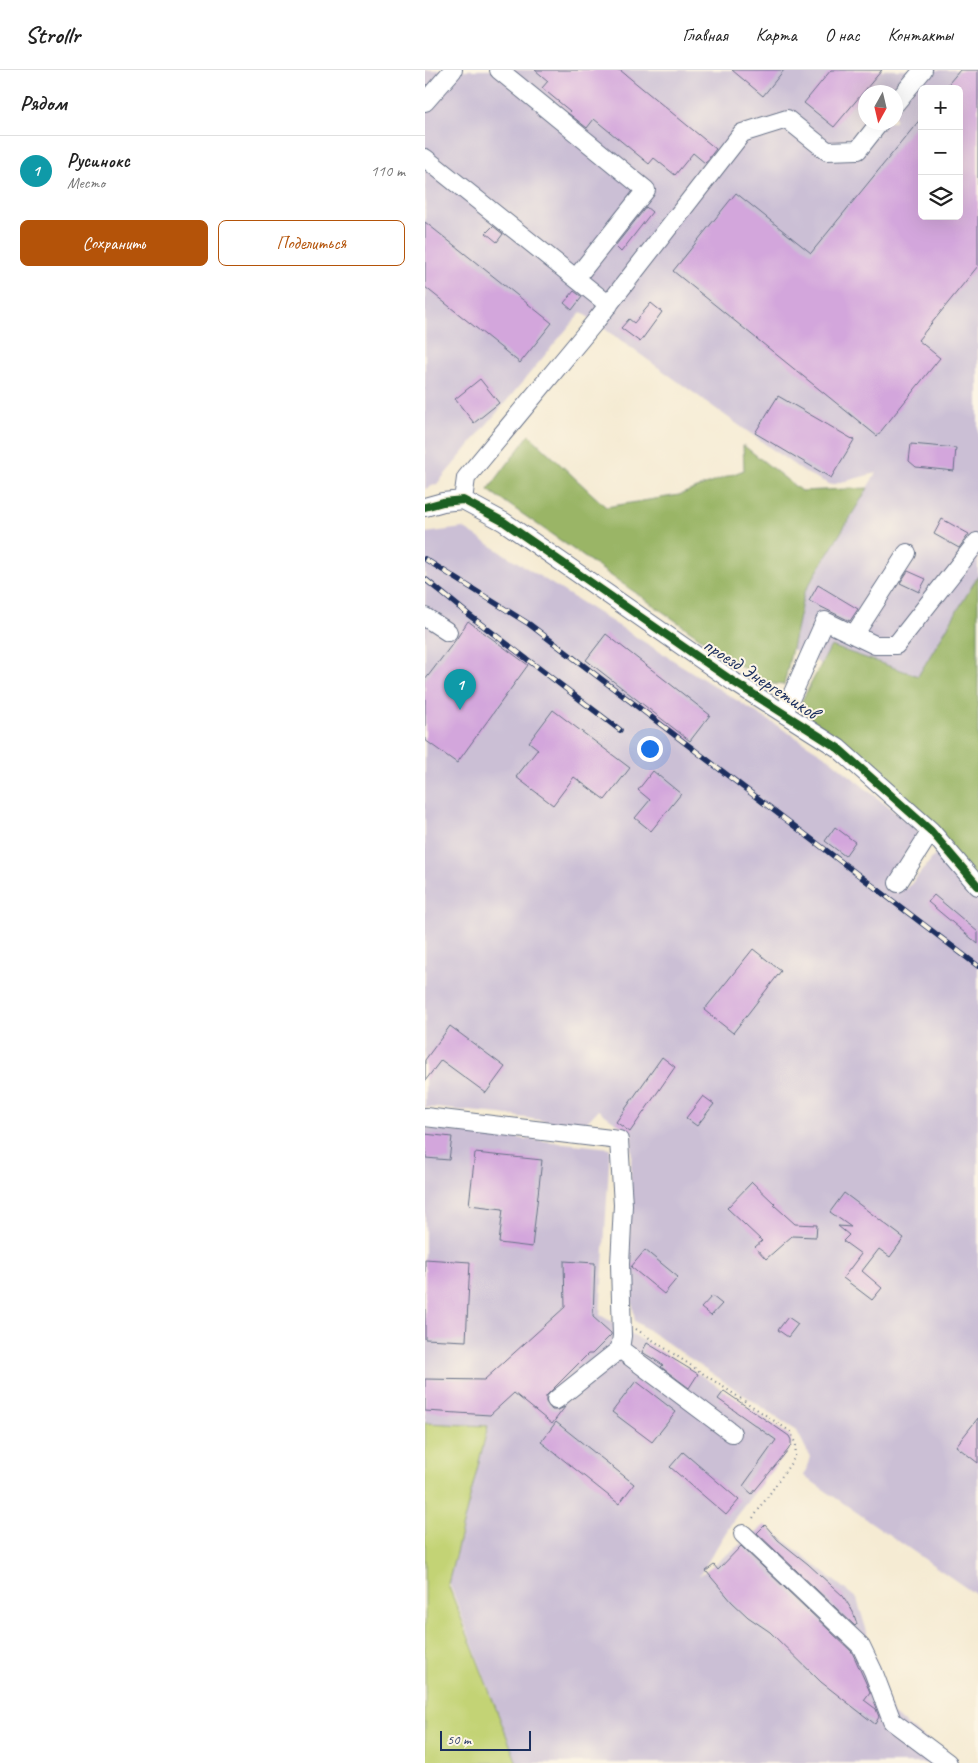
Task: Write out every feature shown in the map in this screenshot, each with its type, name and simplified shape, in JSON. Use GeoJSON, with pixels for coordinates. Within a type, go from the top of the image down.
{"type":"FeatureCollection","features":[{"type":"Feature","properties":{"kind":"street"},"geometry":{"type":"LineString","coordinates":[[425,102],[453,70]]}},
{"type":"Feature","properties":{"kind":"street"},"geometry":{"type":"LineString","coordinates":[[499,70],[646,190],[576,278]]}},
{"type":"Feature","properties":{"kind":"street"},"geometry":{"type":"LineString","coordinates":[[903,94],[923,70]]}},
{"type":"Feature","properties":{"kind":"street"},"geometry":{"type":"LineString","coordinates":[[425,507],[443,502],[463,500],[466,478],[609,305],[742,133],[787,120],[827,151],[858,150],[874,130]]}},
{"type":"Feature","properties":{"kind":"street"},"geometry":{"type":"LineString","coordinates":[[425,158],[609,305]]}},
{"type":"Feature","properties":{"kind":"street","name":"проезд Энергетиков"},"geometry":{"type":"LineString","coordinates":[[463,500],[504,522],[734,682],[839,748],[931,831],[978,886]]}},
{"type":"Feature","properties":{"kind":"street"},"geometry":{"type":"LineString","coordinates":[[784,713],[825,621],[875,645],[896,645],[977,542]]}},
{"type":"Feature","properties":{"kind":"street"},"geometry":{"type":"LineString","coordinates":[[854,635],[907,553]]}},
{"type":"Feature","properties":{"kind":"street"},"geometry":{"type":"LineString","coordinates":[[425,618],[448,632]]}},
{"type":"Feature","properties":{"kind":"street"},"geometry":{"type":"LineString","coordinates":[[899,883],[931,831]]}},
{"type":"Feature","properties":{"kind":"street"},"geometry":{"type":"LineString","coordinates":[[425,1117],[619,1140],[623,1205],[620,1264],[622,1336],[620,1349],[556,1400]]}},
{"type":"Feature","properties":{"kind":"street"},"geometry":{"type":"LineString","coordinates":[[620,1349],[732,1433]]}},
{"type":"Feature","properties":{"kind":"street"},"geometry":{"type":"LineString","coordinates":[[743,1534],[861,1646],[892,1720],[949,1763]]}},
{"type":"Feature","properties":{"kind":"shaded area"},"geometry":{"type":"Polygon","coordinates":[[[425,70],[978,70],[978,576],[918,676],[831,646],[821,664],[792,649],[804,593],[876,473],[831,485],[804,472],[581,312],[437,484],[425,489],[425,70]]]}},
{"type":"Feature","properties":{"kind":"shaded area"},"geometry":{"type":"Polygon","coordinates":[[[463,528],[827,757],[919,832],[892,877],[907,889],[939,850],[978,896],[978,1596],[804,1476],[810,1457],[797,1431],[635,1321],[628,1272],[632,1134],[598,1110],[587,1122],[570,1125],[501,1114],[425,1107],[425,533],[463,528]]]}},
{"type":"Feature","properties":{"kind":"shaded area"},"geometry":{"type":"Polygon","coordinates":[[[425,1128],[610,1148],[600,1315],[707,1379],[790,1436],[791,1440],[788,1450],[736,1516],[699,1576],[765,1525],[857,1599],[892,1714],[958,1763],[517,1763],[448,1579],[488,1426],[425,1423],[425,1128]]]}},
{"type":"Feature","properties":{"kind":"green space"},"geometry":{"type":"Polygon","coordinates":[[[529,435],[606,507],[679,495],[744,470],[743,445],[801,491],[868,488],[804,593],[784,685],[765,683],[488,490],[529,435]]]}},
{"type":"Feature","properties":{"kind":"green space"},"geometry":{"type":"Polygon","coordinates":[[[978,576],[978,886],[799,706],[831,646],[918,676],[978,576]]]}},
{"type":"Feature","properties":{"kind":"green space"},"geometry":{"type":"Polygon","coordinates":[[[425,1423],[488,1426],[448,1584],[517,1763],[425,1763],[425,1423]]]}},
{"type":"Feature","properties":{"kind":"building"},"geometry":{"type":"Polygon","coordinates":[[[535,70],[620,70],[716,149],[705,163],[693,153],[675,175],[654,158],[649,164],[594,119],[587,128],[568,113],[570,111],[542,88],[548,81],[535,70]]]}},
{"type":"Feature","properties":{"kind":"building"},"geometry":{"type":"Polygon","coordinates":[[[732,70],[784,70],[763,96],[732,70]]]}},
{"type":"Feature","properties":{"kind":"building"},"geometry":{"type":"Polygon","coordinates":[[[831,70],[882,70],[869,85],[858,85],[858,98],[834,127],[804,103],[831,70]]]}},
{"type":"Feature","properties":{"kind":"building"},"geometry":{"type":"Polygon","coordinates":[[[960,70],[978,70],[978,266],[918,340],[940,358],[877,436],[673,271],[736,193],[811,253],[918,122],[918,220],[963,220],[963,85],[947,85],[960,70]]]}},
{"type":"Feature","properties":{"kind":"building"},"geometry":{"type":"Polygon","coordinates":[[[646,207],[652,212],[621,252],[615,246],[646,207]]]}},
{"type":"Feature","properties":{"kind":"building"},"geometry":{"type":"Polygon","coordinates":[[[425,222],[552,323],[520,363],[425,287],[425,222]]]}},
{"type":"Feature","properties":{"kind":"building"},"geometry":{"type":"Polygon","coordinates":[[[493,226],[503,234],[497,242],[486,233],[493,226]]]}},
{"type":"Feature","properties":{"kind":"building"},"geometry":{"type":"Polygon","coordinates":[[[574,291],[582,297],[572,310],[564,303],[574,291]]]}},
{"type":"Feature","properties":{"kind":"building"},"geometry":{"type":"Polygon","coordinates":[[[651,303],[662,312],[640,342],[621,328],[629,319],[634,323],[651,303]]]}},
{"type":"Feature","properties":{"kind":"building"},"geometry":{"type":"Polygon","coordinates":[[[480,379],[499,403],[474,423],[455,399],[480,379]]]}},
{"type":"Feature","properties":{"kind":"building"},"geometry":{"type":"Polygon","coordinates":[[[778,396],[854,440],[831,478],[755,433],[778,396]]]}},
{"type":"Feature","properties":{"kind":"building"},"geometry":{"type":"Polygon","coordinates":[[[911,444],[956,448],[954,471],[916,467],[909,461],[911,444]]]}},
{"type":"Feature","properties":{"kind":"building"},"geometry":{"type":"Polygon","coordinates":[[[942,519],[969,534],[959,548],[934,534],[942,519]]]}},
{"type":"Feature","properties":{"kind":"building"},"geometry":{"type":"Polygon","coordinates":[[[908,571],[926,579],[919,592],[900,583],[908,571]]]}},
{"type":"Feature","properties":{"kind":"building"},"geometry":{"type":"Polygon","coordinates":[[[818,585],[858,609],[850,621],[809,601],[818,585]]]}},
{"type":"Feature","properties":{"kind":"building"},"geometry":{"type":"Polygon","coordinates":[[[468,621],[528,665],[457,763],[425,740],[425,680],[468,621]]]}},
{"type":"Feature","properties":{"kind":"building"},"geometry":{"type":"Polygon","coordinates":[[[606,634],[710,715],[690,741],[586,660],[606,634]]]}},
{"type":"Feature","properties":{"kind":"building"},"geometry":{"type":"Polygon","coordinates":[[[553,710],[630,768],[605,800],[574,777],[553,805],[516,777],[538,749],[529,742],[553,710]]]}},
{"type":"Feature","properties":{"kind":"building"},"geometry":{"type":"Polygon","coordinates":[[[653,771],[681,794],[651,831],[635,818],[650,800],[638,790],[653,771]]]}},
{"type":"Feature","properties":{"kind":"building"},"geometry":{"type":"Polygon","coordinates":[[[835,827],[855,842],[845,856],[825,841],[835,827]]]}},
{"type":"Feature","properties":{"kind":"building"},"geometry":{"type":"Polygon","coordinates":[[[934,895],[978,932],[978,944],[928,902],[934,895]]]}},
{"type":"Feature","properties":{"kind":"building"},"geometry":{"type":"Polygon","coordinates":[[[753,949],[781,971],[733,1033],[704,1010],[753,949]]]}},
{"type":"Feature","properties":{"kind":"building"},"geometry":{"type":"Polygon","coordinates":[[[450,1026],[505,1067],[486,1093],[441,1060],[425,1081],[425,1060],[450,1026]]]}},
{"type":"Feature","properties":{"kind":"building"},"geometry":{"type":"Polygon","coordinates":[[[662,1057],[675,1067],[630,1132],[616,1122],[662,1057]]]}},
{"type":"Feature","properties":{"kind":"building"},"geometry":{"type":"Polygon","coordinates":[[[703,1096],[714,1104],[697,1126],[686,1118],[703,1096]]]}},
{"type":"Feature","properties":{"kind":"building"},"geometry":{"type":"Polygon","coordinates":[[[425,1134],[452,1137],[449,1160],[426,1158],[425,1134]]]}},
{"type":"Feature","properties":{"kind":"building"},"geometry":{"type":"Polygon","coordinates":[[[475,1153],[542,1160],[532,1247],[499,1243],[503,1209],[469,1205],[475,1153]]]}},
{"type":"Feature","properties":{"kind":"building"},"geometry":{"type":"Polygon","coordinates":[[[752,1182],[795,1224],[817,1225],[816,1237],[792,1236],[766,1259],[755,1247],[762,1241],[727,1208],[752,1182]]]}},
{"type":"Feature","properties":{"kind":"building"},"geometry":{"type":"Polygon","coordinates":[[[844,1193],[904,1238],[890,1257],[879,1249],[862,1271],[882,1288],[872,1300],[843,1278],[861,1254],[843,1241],[849,1235],[838,1226],[851,1227],[830,1212],[844,1193]]]}},
{"type":"Feature","properties":{"kind":"building"},"geometry":{"type":"Polygon","coordinates":[[[645,1250],[678,1277],[664,1294],[631,1267],[645,1250]]]}},
{"type":"Feature","properties":{"kind":"building"},"geometry":{"type":"Polygon","coordinates":[[[425,1259],[470,1262],[466,1341],[425,1339],[425,1259]]]}},
{"type":"Feature","properties":{"kind":"building"},"geometry":{"type":"Polygon","coordinates":[[[564,1261],[595,1263],[593,1317],[611,1335],[592,1354],[588,1354],[546,1396],[546,1402],[552,1410],[565,1407],[552,1424],[514,1393],[490,1415],[425,1411],[425,1379],[484,1380],[565,1307],[564,1261]]]}},
{"type":"Feature","properties":{"kind":"building"},"geometry":{"type":"Polygon","coordinates":[[[712,1296],[722,1304],[711,1316],[701,1308],[712,1296]]]}},
{"type":"Feature","properties":{"kind":"building"},"geometry":{"type":"Polygon","coordinates":[[[788,1317],[798,1324],[788,1337],[778,1330],[788,1317]]]}},
{"type":"Feature","properties":{"kind":"building"},"geometry":{"type":"Polygon","coordinates":[[[647,1343],[698,1374],[689,1388],[661,1367],[663,1365],[642,1352],[647,1343]]]}},
{"type":"Feature","properties":{"kind":"building"},"geometry":{"type":"Polygon","coordinates":[[[636,1381],[676,1412],[652,1442],[612,1412],[636,1381]]]}},
{"type":"Feature","properties":{"kind":"building"},"geometry":{"type":"Polygon","coordinates":[[[724,1391],[789,1436],[791,1440],[788,1450],[752,1494],[743,1486],[776,1440],[718,1399],[724,1391]]]}},
{"type":"Feature","properties":{"kind":"building"},"geometry":{"type":"Polygon","coordinates":[[[978,1418],[978,1463],[956,1446],[978,1418]]]}},
{"type":"Feature","properties":{"kind":"building"},"geometry":{"type":"Polygon","coordinates":[[[556,1422],[634,1484],[619,1504],[541,1442],[556,1422]]]}},
{"type":"Feature","properties":{"kind":"building"},"geometry":{"type":"Polygon","coordinates":[[[683,1452],[739,1500],[726,1515],[670,1467],[683,1452]]]}},
{"type":"Feature","properties":{"kind":"building"},"geometry":{"type":"Polygon","coordinates":[[[765,1525],[778,1540],[843,1596],[853,1612],[857,1624],[855,1626],[757,1533],[765,1525]]]}},
{"type":"Feature","properties":{"kind":"building"},"geometry":{"type":"Polygon","coordinates":[[[741,1546],[852,1652],[870,1692],[864,1700],[876,1709],[879,1717],[875,1724],[821,1682],[770,1632],[748,1617],[732,1602],[706,1571],[714,1565],[718,1570],[741,1546]]]}},
{"type":"Feature","properties":{"kind":"railway"},"geometry":{"type":"LineString","coordinates":[[425,559],[529,624],[978,966]]}},
{"type":"Feature","properties":{"kind":"railway"},"geometry":{"type":"LineString","coordinates":[[425,579],[469,615],[620,730]]}},
{"type":"Feature","properties":{"kind":"cycle path"},"geometry":{"type":"LineString","coordinates":[[425,507],[443,502],[463,500],[504,522],[734,682],[838,748],[931,831],[978,886]]}},
{"type":"Feature","properties":{"kind":"place","name":"Русинокс"},"geometry":{"type":"Point","coordinates":[460,710]}}]}
